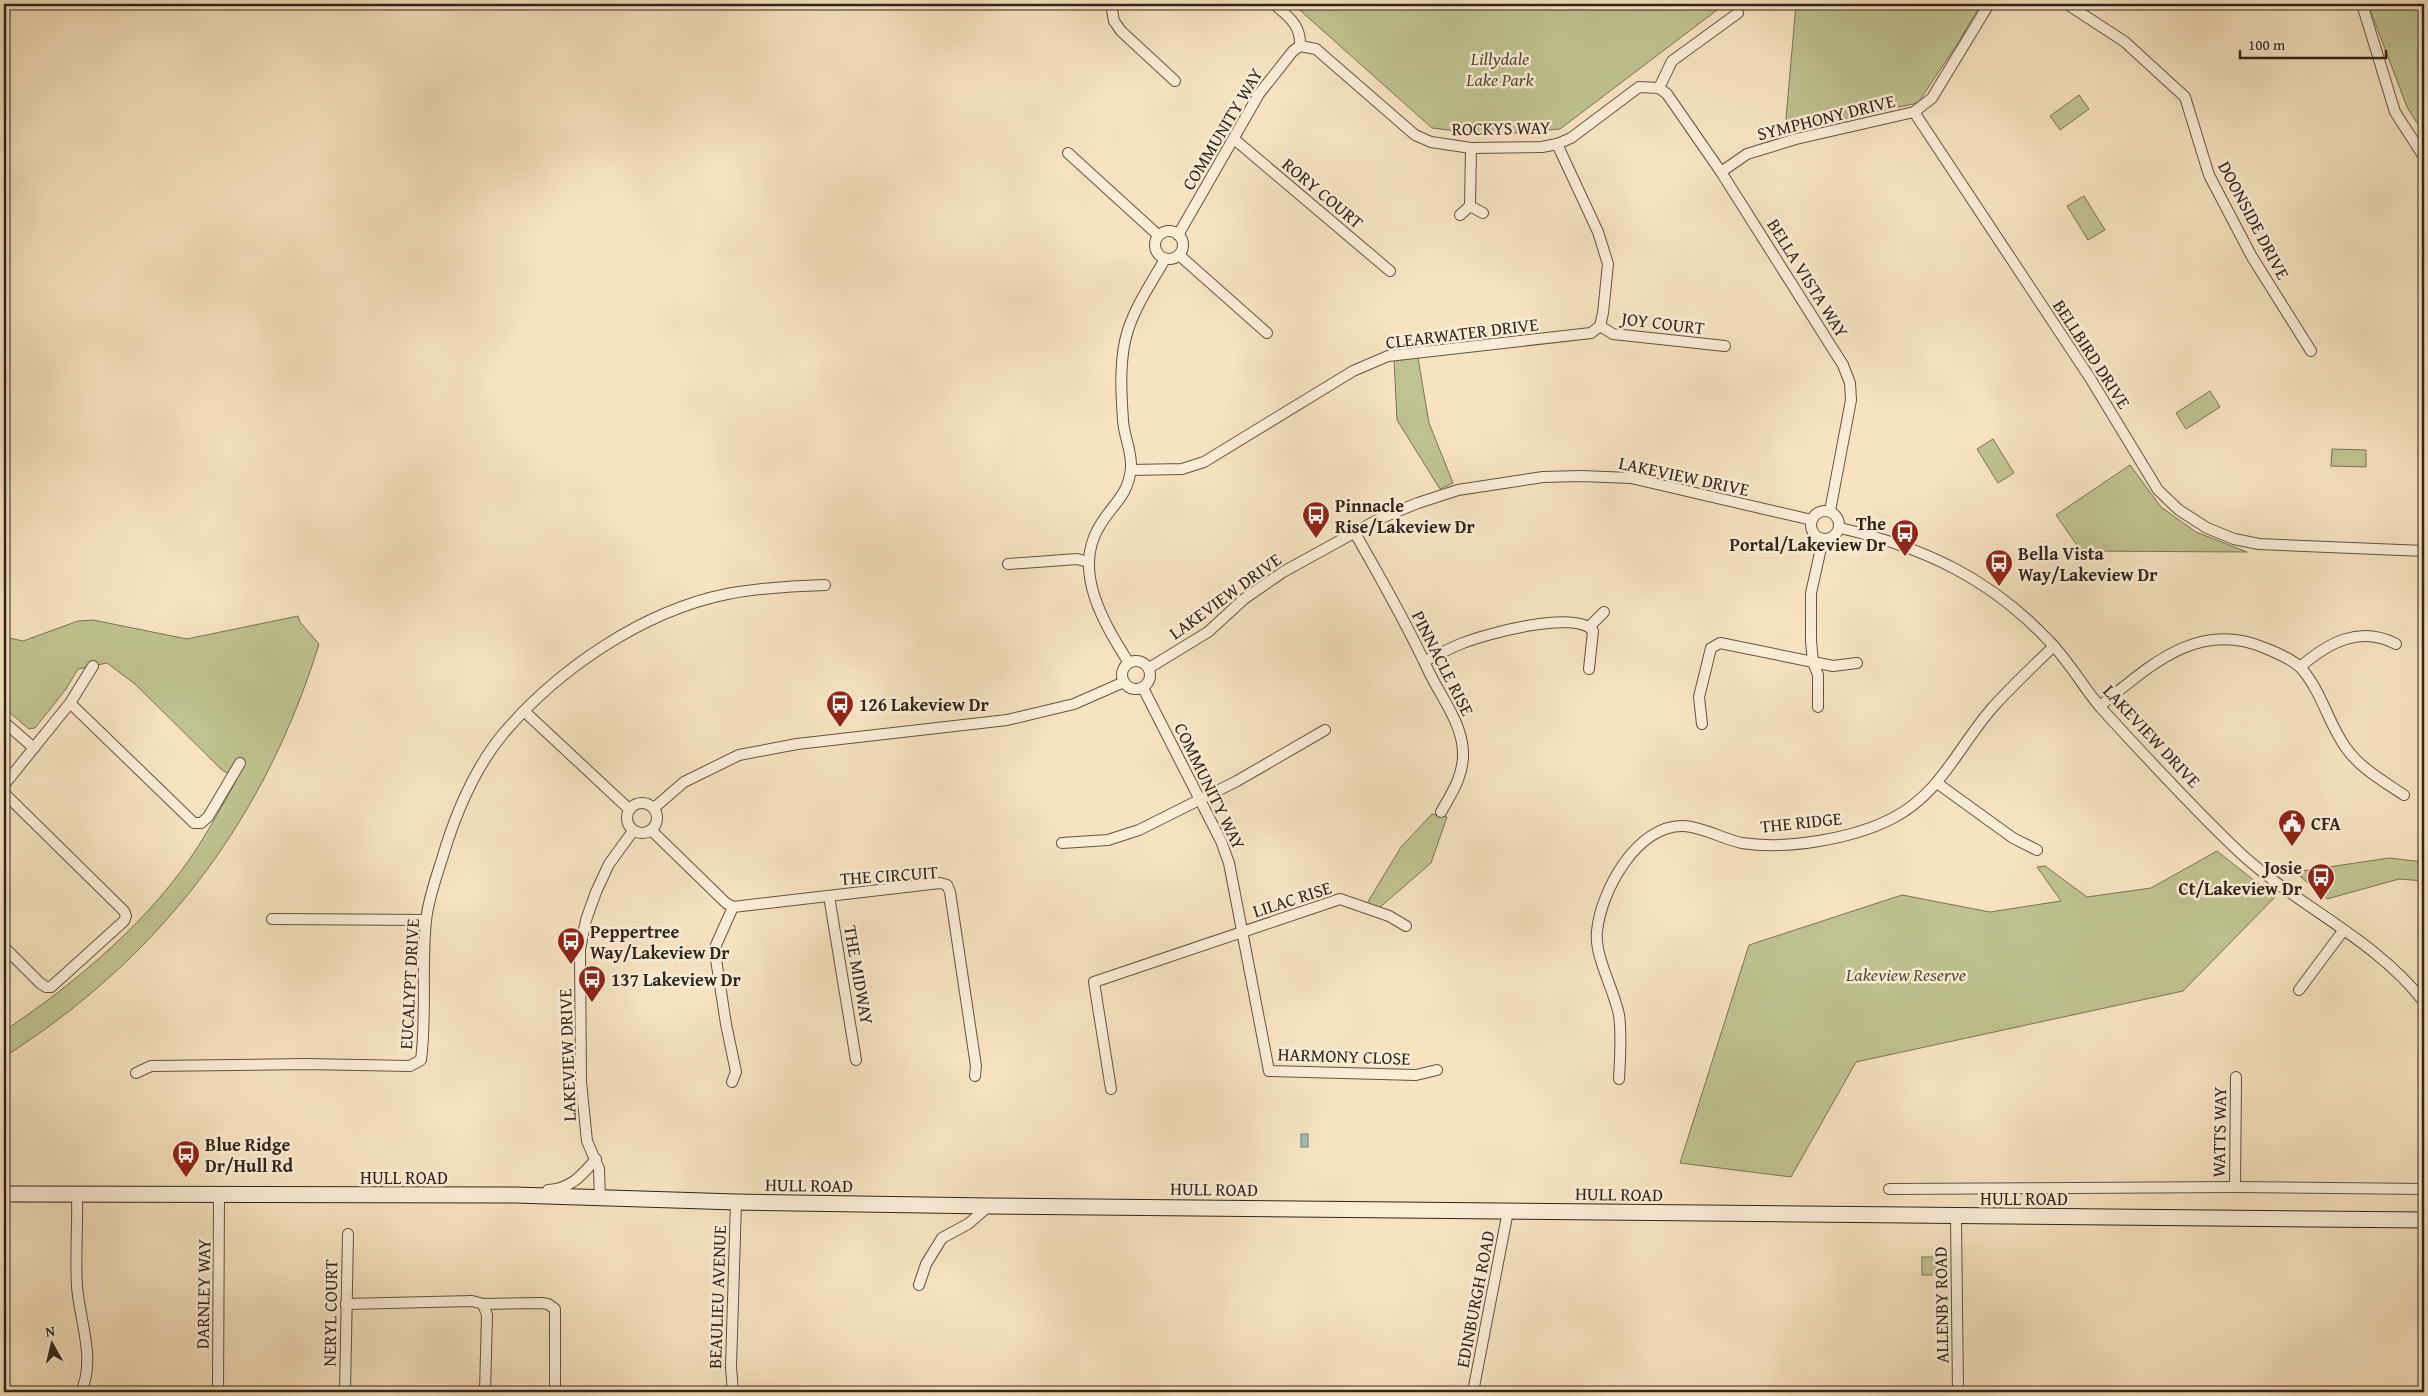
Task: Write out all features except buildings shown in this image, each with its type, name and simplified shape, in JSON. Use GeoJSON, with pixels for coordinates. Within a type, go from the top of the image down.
{"type":"FeatureCollection","features":[{"type":"Feature","properties":{"kind":"main road","name":"HULL ROAD"},"geometry":{"type":"LineString","coordinates":[[4,1194],[515,1195],[600,1199],[989,1206],[2424,1220]]}},
{"type":"Feature","properties":{"kind":"street"},"geometry":{"type":"LineString","coordinates":[[1111,4],[1114,22],[1121,31],[1175,81]]}},
{"type":"Feature","properties":{"kind":"street"},"geometry":{"type":"LineString","coordinates":[[1274,4],[1290,18],[1301,33],[1300,46]]}},
{"type":"Feature","properties":{"kind":"street"},"geometry":{"type":"LineString","coordinates":[[1914,112],[1932,98],[1989,4]]}},
{"type":"Feature","properties":{"kind":"street","name":"DOONSIDE DRIVE"},"geometry":{"type":"LineString","coordinates":[[2067,4],[2125,42],[2185,97],[2209,175],[2252,257],[2311,351]]}},
{"type":"Feature","properties":{"kind":"street"},"geometry":{"type":"LineString","coordinates":[[2362,4],[2395,112],[2424,157]]}},
{"type":"Feature","properties":{"kind":"street"},"geometry":{"type":"LineString","coordinates":[[1659,88],[1672,61],[1738,13]]}},
{"type":"Feature","properties":{"kind":"street","name":"COMMUNITY WAY"},"geometry":{"type":"LineString","coordinates":[[1178,235],[1269,79],[1293,51],[1300,46]]}},
{"type":"Feature","properties":{"kind":"street","name":"ROCKYS WAY"},"geometry":{"type":"LineString","coordinates":[[1300,46],[1316,49],[1415,135],[1432,142],[1470,148],[1542,147],[1557,144],[1570,138],[1639,87],[1659,88]]}},
{"type":"Feature","properties":{"kind":"street","name":"BELLA VISTA WAY"},"geometry":{"type":"LineString","coordinates":[[1659,88],[1667,94],[1721,172],[1834,348],[1850,383],[1851,400],[1830,511]]}},
{"type":"Feature","properties":{"kind":"street","name":"SYMPHONY DRIVE"},"geometry":{"type":"LineString","coordinates":[[1721,172],[1747,154],[1796,139],[1914,112]]}},
{"type":"Feature","properties":{"kind":"street","name":"BELLBIRD DRIVE"},"geometry":{"type":"LineString","coordinates":[[1914,112],[2090,378],[2158,490],[2180,510],[2207,528],[2234,539],[2259,544],[2424,551]]}},
{"type":"Feature","properties":{"kind":"street","name":"RORY COURT"},"geometry":{"type":"LineString","coordinates":[[1234,139],[1390,271]]}},
{"type":"Feature","properties":{"kind":"street"},"geometry":{"type":"LineString","coordinates":[[1557,144],[1598,232],[1608,264],[1600,326]]}},
{"type":"Feature","properties":{"kind":"street"},"geometry":{"type":"LineString","coordinates":[[1460,215],[1470,206],[1470,148]]}},
{"type":"Feature","properties":{"kind":"street"},"geometry":{"type":"LineString","coordinates":[[1068,153],[1158,235]]}},
{"type":"Feature","properties":{"kind":"street"},"geometry":{"type":"LineString","coordinates":[[1470,206],[1483,213]]}},
{"type":"Feature","properties":{"kind":"street"},"geometry":{"type":"LineString","coordinates":[[1164,231],[1172,231],[1178,235],[1182,241],[1183,248],[1179,255],[1173,259],[1165,260],[1157,254],[1154,244],[1158,235],[1164,231]]}},
{"type":"Feature","properties":{"kind":"street"},"geometry":{"type":"LineString","coordinates":[[1179,255],[1267,333]]}},
{"type":"Feature","properties":{"kind":"street"},"geometry":{"type":"LineString","coordinates":[[1129,663],[1106,626],[1090,581],[1088,562],[1094,537],[1125,492],[1131,470],[1130,447],[1123,421],[1124,348],[1133,316],[1165,260]]}},
{"type":"Feature","properties":{"kind":"street","name":"JOY COURT"},"geometry":{"type":"LineString","coordinates":[[1600,326],[1613,334],[1725,346]]}},
{"type":"Feature","properties":{"kind":"street","name":"CLEARWATER DRIVE"},"geometry":{"type":"LineString","coordinates":[[1131,470],[1182,469],[1204,462],[1354,371],[1388,356],[1572,336],[1591,333],[1600,326]]}},
{"type":"Feature","properties":{"kind":"street","name":"LAKEVIEW DRIVE"},"geometry":{"type":"LineString","coordinates":[[1149,668],[1208,632],[1263,586],[1355,533],[1382,518],[1458,490],[1500,482],[1571,476],[1631,478],[1812,520]]}},
{"type":"Feature","properties":{"kind":"street"},"geometry":{"type":"LineString","coordinates":[[1830,511],[1838,518],[1840,528],[1835,536],[1823,539],[1812,532],[1812,520],[1819,512],[1830,511]]}},
{"type":"Feature","properties":{"kind":"street","name":"LAKEVIEW DRIVE"},"geometry":{"type":"LineString","coordinates":[[1840,528],[1903,545],[1944,561],[1978,580],[2031,622],[2054,646],[2100,706],[2235,848],[2396,973],[2424,1002]]}},
{"type":"Feature","properties":{"kind":"street","name":"PINNACLE RISE"},"geometry":{"type":"LineString","coordinates":[[1355,533],[1425,661],[1452,715],[1463,751],[1459,780],[1441,812]]}},
{"type":"Feature","properties":{"kind":"street"},"geometry":{"type":"LineString","coordinates":[[1818,707],[1818,675],[1813,662],[1811,593],[1823,539]]}},
{"type":"Feature","properties":{"kind":"street"},"geometry":{"type":"LineString","coordinates":[[1008,564],[1077,558],[1088,562]]}},
{"type":"Feature","properties":{"kind":"street","name":"EUCALYPT DRIVE"},"geometry":{"type":"LineString","coordinates":[[136,1073],[151,1066],[297,1064],[410,1066],[421,1060],[426,920],[449,833],[465,796],[503,735],[578,662],[627,632],[669,614],[726,595],[790,586],[824,585]]}},
{"type":"Feature","properties":{"kind":"street"},"geometry":{"type":"LineString","coordinates":[[1590,626],[1604,612]]}},
{"type":"Feature","properties":{"kind":"street"},"geometry":{"type":"LineString","coordinates":[[1425,661],[1463,643],[1520,627],[1570,623],[1590,626]]}},
{"type":"Feature","properties":{"kind":"street"},"geometry":{"type":"LineString","coordinates":[[1589,669],[1593,630],[1590,626]]}},
{"type":"Feature","properties":{"kind":"street"},"geometry":{"type":"LineString","coordinates":[[2300,667],[2318,652],[2352,637],[2366,635],[2381,637],[2396,644]]}},
{"type":"Feature","properties":{"kind":"street"},"geometry":{"type":"LineString","coordinates":[[2100,706],[2157,660],[2181,647],[2205,641],[2228,639],[2254,644],[2282,656],[2300,667],[2314,686],[2344,746],[2356,761],[2404,795]]}},
{"type":"Feature","properties":{"kind":"street"},"geometry":{"type":"LineString","coordinates":[[1702,724],[1699,697],[1711,648],[1720,643],[1833,666],[1857,663]]}},
{"type":"Feature","properties":{"kind":"street","name":"THE RIDGE"},"geometry":{"type":"LineString","coordinates":[[1619,1079],[1619,1015],[1601,958],[1597,933],[1602,908],[1613,884],[1630,854],[1644,839],[1663,830],[1682,826],[1701,829],[1741,843],[1773,845],[1831,839],[1892,819],[1921,800],[1938,782],[1992,708],[2054,646]]}},
{"type":"Feature","properties":{"kind":"street"},"geometry":{"type":"LineString","coordinates":[[1139,661],[1149,668],[1150,681],[1143,688],[1133,689],[1124,682],[1123,672],[1129,663],[1139,661]]}},
{"type":"Feature","properties":{"kind":"street"},"geometry":{"type":"LineString","coordinates":[[4,786],[70,704],[93,666]]}},
{"type":"Feature","properties":{"kind":"street"},"geometry":{"type":"LineString","coordinates":[[654,808],[684,782],[739,755],[797,744],[1007,720],[1074,704],[1124,682]]}},
{"type":"Feature","properties":{"kind":"street","name":"COMMUNITY WAY"},"geometry":{"type":"LineString","coordinates":[[1143,688],[1200,800],[1229,863],[1242,932]]}},
{"type":"Feature","properties":{"kind":"street"},"geometry":{"type":"LineString","coordinates":[[70,704],[194,823],[201,823],[208,818],[240,763]]}},
{"type":"Feature","properties":{"kind":"street"},"geometry":{"type":"LineString","coordinates":[[525,712],[629,809]]}},
{"type":"Feature","properties":{"kind":"street"},"geometry":{"type":"LineString","coordinates":[[4,722],[34,748]]}},
{"type":"Feature","properties":{"kind":"street"},"geometry":{"type":"LineString","coordinates":[[1062,843],[1108,840],[1140,830],[1237,781],[1325,730]]}},
{"type":"Feature","properties":{"kind":"street"},"geometry":{"type":"LineString","coordinates":[[1938,782],[2012,838],[2037,850]]}},
{"type":"Feature","properties":{"kind":"street"},"geometry":{"type":"LineString","coordinates":[[4,793],[124,911],[126,916],[51,987],[43,986],[4,947]]}},
{"type":"Feature","properties":{"kind":"street"},"geometry":{"type":"LineString","coordinates":[[641,802],[654,808],[658,818],[651,830],[642,833],[633,831],[626,818],[629,809],[641,802]]}},
{"type":"Feature","properties":{"kind":"street"},"geometry":{"type":"LineString","coordinates":[[651,830],[726,903],[733,907],[716,945],[716,960],[726,1024],[736,1072],[732,1082]]}},
{"type":"Feature","properties":{"kind":"street","name":"LAKEVIEW DRIVE"},"geometry":{"type":"LineString","coordinates":[[600,1199],[599,1169],[587,1142],[581,1082],[580,949],[586,920],[596,892],[609,864],[633,831]]}},
{"type":"Feature","properties":{"kind":"street","name":"THE CIRCUIT"},"geometry":{"type":"LineString","coordinates":[[733,907],[940,883],[947,885],[950,892],[974,1056],[975,1076]]}},
{"type":"Feature","properties":{"kind":"street","name":"THE MIDWAY"},"geometry":{"type":"LineString","coordinates":[[829,896],[856,1060]]}},
{"type":"Feature","properties":{"kind":"street","name":"LILAC RISE"},"geometry":{"type":"LineString","coordinates":[[1111,1089],[1094,982],[1340,899],[1389,916],[1406,926]]}},
{"type":"Feature","properties":{"kind":"street"},"geometry":{"type":"LineString","coordinates":[[272,919],[426,920]]}},
{"type":"Feature","properties":{"kind":"street"},"geometry":{"type":"LineString","coordinates":[[2299,990],[2343,931]]}},
{"type":"Feature","properties":{"kind":"street","name":"HARMONY CLOSE"},"geometry":{"type":"LineString","coordinates":[[1242,932],[1269,1071],[1416,1075],[1437,1070]]}},
{"type":"Feature","properties":{"kind":"street","name":"WATTS WAY"},"geometry":{"type":"LineString","coordinates":[[2235,1187],[2236,1077]]}},
{"type":"Feature","properties":{"kind":"street"},"geometry":{"type":"LineString","coordinates":[[515,1195],[530,1190],[564,1188],[580,1177],[596,1159]]}},
{"type":"Feature","properties":{"kind":"street","name":"HULL ROAD"},"geometry":{"type":"LineString","coordinates":[[1889,1189],[2235,1187],[2424,1189]]}},
{"type":"Feature","properties":{"kind":"street"},"geometry":{"type":"LineString","coordinates":[[78,1195],[77,1285],[80,1314],[88,1347],[86,1380],[81,1392]]}},
{"type":"Feature","properties":{"kind":"street","name":"DARNLEY WAY"},"geometry":{"type":"LineString","coordinates":[[218,1392],[219,1195]]}},
{"type":"Feature","properties":{"kind":"street","name":"BEAULIEU AVENUE"},"geometry":{"type":"LineString","coordinates":[[733,1392],[730,1366],[736,1202]]}},
{"type":"Feature","properties":{"kind":"street"},"geometry":{"type":"LineString","coordinates":[[919,1285],[926,1264],[942,1238],[968,1224],[989,1206]]}},
{"type":"Feature","properties":{"kind":"street","name":"EDINBURGH ROAD"},"geometry":{"type":"LineString","coordinates":[[1473,1392],[1508,1211]]}},
{"type":"Feature","properties":{"kind":"street","name":"ALLENBY ROAD"},"geometry":{"type":"LineString","coordinates":[[1956,1216],[1958,1392]]}},
{"type":"Feature","properties":{"kind":"street","name":"NERYL COURT"},"geometry":{"type":"LineString","coordinates":[[345,1392],[348,1234]]}},
{"type":"Feature","properties":{"kind":"street"},"geometry":{"type":"LineString","coordinates":[[346,1304],[472,1301],[483,1304],[548,1304],[555,1309],[555,1392]]}},
{"type":"Feature","properties":{"kind":"street"},"geometry":{"type":"LineString","coordinates":[[483,1304],[487,1315],[485,1392]]}},
{"type":"Feature","properties":{"kind":"green space","name":"Lillydale Lake Park"},"geometry":{"type":"Polygon","coordinates":[[[1293,4],[1725,4],[1560,129],[1491,135],[1432,128],[1293,4]]]}},
{"type":"Feature","properties":{"kind":"green space"},"geometry":{"type":"Polygon","coordinates":[[[1796,4],[1981,4],[1918,103],[1785,131],[1796,4]]]}},
{"type":"Feature","properties":{"kind":"green space"},"geometry":{"type":"Polygon","coordinates":[[[2368,4],[2424,4],[2424,134],[2407,107],[2368,4]]]}},
{"type":"Feature","properties":{"kind":"green space"},"geometry":{"type":"Polygon","coordinates":[[[2079,95],[2089,109],[2060,130],[2050,116],[2079,95]]]}},
{"type":"Feature","properties":{"kind":"green space"},"geometry":{"type":"Polygon","coordinates":[[[2084,196],[2105,230],[2088,240],[2067,206],[2084,196]]]}},
{"type":"Feature","properties":{"kind":"green space"},"geometry":{"type":"Polygon","coordinates":[[[1417,352],[1429,423],[1453,483],[1440,489],[1397,420],[1394,359],[1417,352]]]}},
{"type":"Feature","properties":{"kind":"green space"},"geometry":{"type":"Polygon","coordinates":[[[2210,391],[2220,407],[2186,429],[2176,413],[2210,391]]]}},
{"type":"Feature","properties":{"kind":"green space"},"geometry":{"type":"Polygon","coordinates":[[[1993,439],[2014,473],[1998,483],[1977,449],[1993,439]]]}},
{"type":"Feature","properties":{"kind":"green space"},"geometry":{"type":"Polygon","coordinates":[[[2332,449],[2366,450],[2366,467],[2331,466],[2332,449]]]}},
{"type":"Feature","properties":{"kind":"green space"},"geometry":{"type":"Polygon","coordinates":[[[2130,465],[2161,507],[2196,532],[2247,552],[2081,551],[2056,515],[2130,465]]]}},
{"type":"Feature","properties":{"kind":"green space"},"geometry":{"type":"Polygon","coordinates":[[[298,616],[300,622],[319,644],[296,708],[269,769],[237,826],[200,879],[158,929],[111,975],[60,1018],[4,1057],[4,1031],[85,970],[136,923],[180,872],[199,845],[237,779],[222,770],[135,684],[107,663],[78,669],[66,689],[35,728],[29,729],[4,708],[4,637],[23,641],[78,621],[93,620],[187,639],[298,616]]]}},
{"type":"Feature","properties":{"kind":"green space"},"geometry":{"type":"Polygon","coordinates":[[[1432,814],[1447,817],[1431,863],[1378,909],[1366,905],[1401,847],[1432,814]]]}},
{"type":"Feature","properties":{"kind":"green space","name":"Lakeview Reserve"},"geometry":{"type":"Polygon","coordinates":[[[2217,851],[2275,897],[2183,991],[1856,1062],[1791,1177],[1680,1163],[1749,945],[1902,895],[1990,912],[2061,901],[2037,867],[2045,866],[2087,897],[2151,888],[2217,851]]]}},
{"type":"Feature","properties":{"kind":"green space"},"geometry":{"type":"Polygon","coordinates":[[[2389,858],[2424,862],[2424,881],[2399,879],[2327,899],[2295,872],[2389,858]]]}},
{"type":"Feature","properties":{"kind":"green space"},"geometry":{"type":"Polygon","coordinates":[[[1922,1257],[1936,1257],[1936,1275],[1922,1275],[1922,1257]]]}},
{"type":"Feature","properties":{"kind":"water"},"geometry":{"type":"Polygon","coordinates":[[[1301,1134],[1308,1134],[1308,1147],[1301,1147],[1301,1134]]]}},
{"type":"Feature","properties":{"kind":"place","name":"Pinnacle Rise/Lakeview Dr"},"geometry":{"type":"Point","coordinates":[1316,539]}},
{"type":"Feature","properties":{"kind":"place","name":"The Portal/Lakeview Dr"},"geometry":{"type":"Point","coordinates":[1905,557]}},
{"type":"Feature","properties":{"kind":"place","name":"Bella Vista Way/Lakeview Dr"},"geometry":{"type":"Point","coordinates":[1999,587]}},
{"type":"Feature","properties":{"kind":"place","name":"126 Lakeview Dr"},"geometry":{"type":"Point","coordinates":[840,728]}},
{"type":"Feature","properties":{"kind":"place","name":"CFA"},"geometry":{"type":"Point","coordinates":[2292,847]}},
{"type":"Feature","properties":{"kind":"place","name":"Josie Ct/Lakeview Dr"},"geometry":{"type":"Point","coordinates":[2321,901]}},
{"type":"Feature","properties":{"kind":"place","name":"Peppertree Way/Lakeview Dr"},"geometry":{"type":"Point","coordinates":[571,965]}},
{"type":"Feature","properties":{"kind":"place","name":"137 Lakeview Dr"},"geometry":{"type":"Point","coordinates":[592,1003]}},
{"type":"Feature","properties":{"kind":"place","name":"Blue Ridge Dr/Hull Rd"},"geometry":{"type":"Point","coordinates":[186,1178]}}]}
